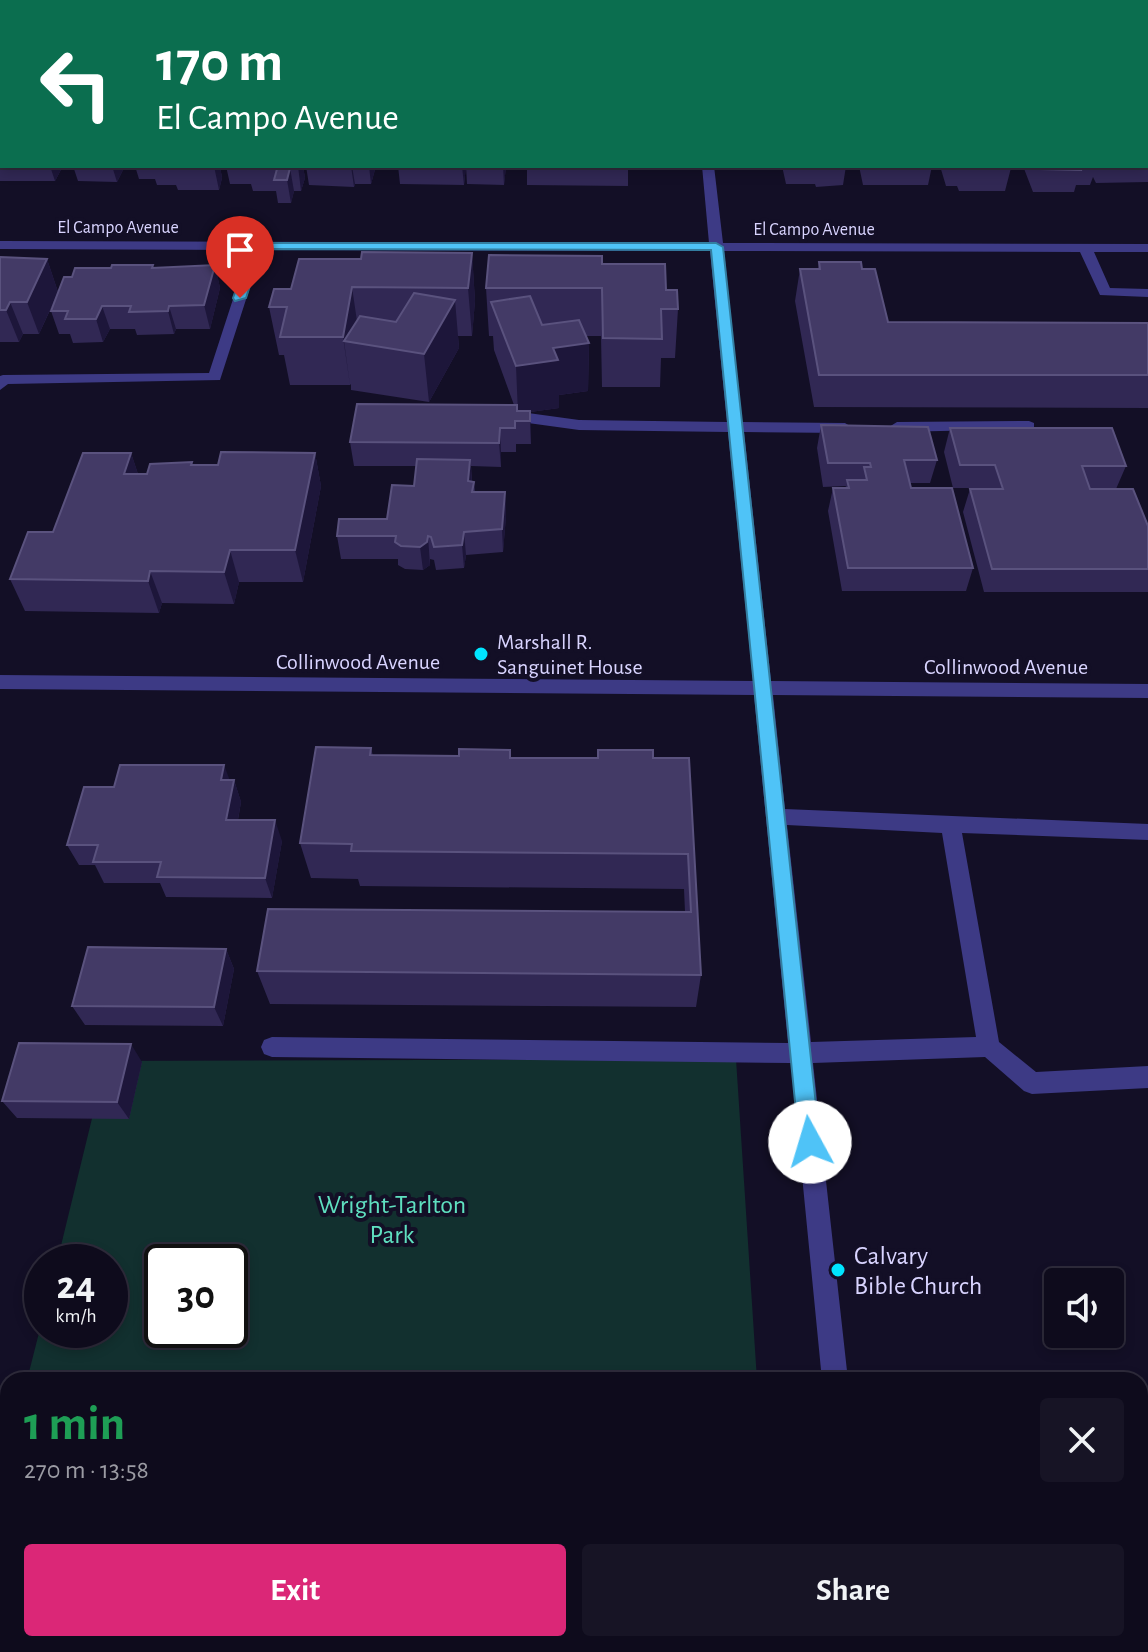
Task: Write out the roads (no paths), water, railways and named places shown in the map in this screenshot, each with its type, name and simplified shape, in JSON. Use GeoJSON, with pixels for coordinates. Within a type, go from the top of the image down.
{"type":"FeatureCollection","features":[{"type":"Feature","properties":{"kind":"street"},"geometry":{"type":"LineString","coordinates":[[708,168],[834,1372]]}},
{"type":"Feature","properties":{"kind":"street","name":"El Campo Avenue"},"geometry":{"type":"LineString","coordinates":[[0,245],[1148,248]]}},
{"type":"Feature","properties":{"kind":"street"},"geometry":{"type":"LineString","coordinates":[[0,385],[3,380],[215,377],[257,245]]}},
{"type":"Feature","properties":{"kind":"street"},"geometry":{"type":"LineString","coordinates":[[1085,248],[1105,292],[1148,293]]}},
{"type":"Feature","properties":{"kind":"street"},"geometry":{"type":"LineString","coordinates":[[484,412],[579,425],[735,429],[1029,426]]}},
{"type":"Feature","properties":{"kind":"street","name":"Collinwood Avenue"},"geometry":{"type":"LineString","coordinates":[[0,682],[1148,691]]}},
{"type":"Feature","properties":{"kind":"street"},"geometry":{"type":"LineString","coordinates":[[775,816],[1148,832]]}},
{"type":"Feature","properties":{"kind":"street"},"geometry":{"type":"LineString","coordinates":[[951,825],[989,1047],[1032,1083],[1148,1077]]}},
{"type":"Feature","properties":{"kind":"street"},"geometry":{"type":"LineString","coordinates":[[272,1047],[800,1053],[989,1047]]}},
{"type":"Feature","properties":{"kind":"place","name":"Marshall R. Sanguinet House"},"geometry":{"type":"Point","coordinates":[481,654]}},
{"type":"Feature","properties":{"kind":"place","name":"Calvary Bible Church"},"geometry":{"type":"Point","coordinates":[838,1270]}},
{"type":"Feature","properties":{"kind":"park label","name":"Wright-Tarlton Park"},"geometry":{"type":"Point","coordinates":[392,1219]}}]}
